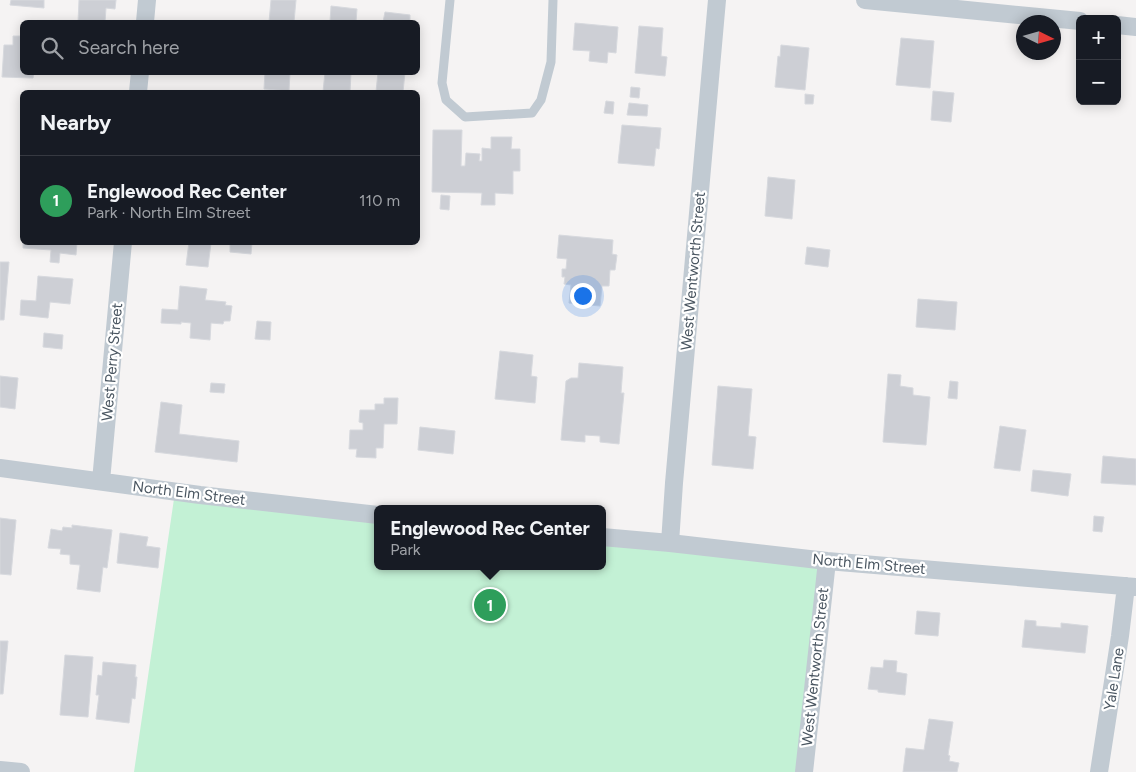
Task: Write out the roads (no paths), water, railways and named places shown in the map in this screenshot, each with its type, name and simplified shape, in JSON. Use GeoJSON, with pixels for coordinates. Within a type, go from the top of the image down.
{"type":"FeatureCollection","features":[{"type":"Feature","properties":{"kind":"street"},"geometry":{"type":"LineString","coordinates":[[145,20],[147,0]]}},
{"type":"Feature","properties":{"kind":"street","name":"West Wentworth Street"},"geometry":{"type":"LineString","coordinates":[[670,543],[717,0]]}},
{"type":"Feature","properties":{"kind":"street"},"geometry":{"type":"LineString","coordinates":[[865,0],[932,3],[1076,21]]}},
{"type":"Feature","properties":{"kind":"street"},"geometry":{"type":"LineString","coordinates":[[1121,25],[1136,27]]}},
{"type":"Feature","properties":{"kind":"street"},"geometry":{"type":"LineString","coordinates":[[138,90],[140,75]]}},
{"type":"Feature","properties":{"kind":"street","name":"West Perry Street"},"geometry":{"type":"LineString","coordinates":[[101,481],[123,245]]}},
{"type":"Feature","properties":{"kind":"street","name":"North Elm Street"},"geometry":{"type":"LineString","coordinates":[[0,468],[200,495],[374,515]]}},
{"type":"Feature","properties":{"kind":"street","name":"North Elm Street"},"geometry":{"type":"LineString","coordinates":[[606,537],[828,561],[1131,587]]}},
{"type":"Feature","properties":{"kind":"street","name":"West Wentworth Street"},"geometry":{"type":"LineString","coordinates":[[804,772],[828,561]]}},
{"type":"Feature","properties":{"kind":"street","name":"Yale Lane"},"geometry":{"type":"LineString","coordinates":[[1099,772],[1120,636],[1131,587]]}},
{"type":"Feature","properties":{"kind":"street"},"geometry":{"type":"LineString","coordinates":[[0,770],[21,772]]}},
{"type":"Feature","properties":{"kind":"lane"},"geometry":{"type":"LineString","coordinates":[[450,0],[442,82],[446,100],[465,117],[532,113],[541,100],[551,62],[553,0]]}},
{"type":"Feature","properties":{"kind":"place","name":"Englewood Rec Center"},"geometry":{"type":"Point","coordinates":[490,605]}}]}
